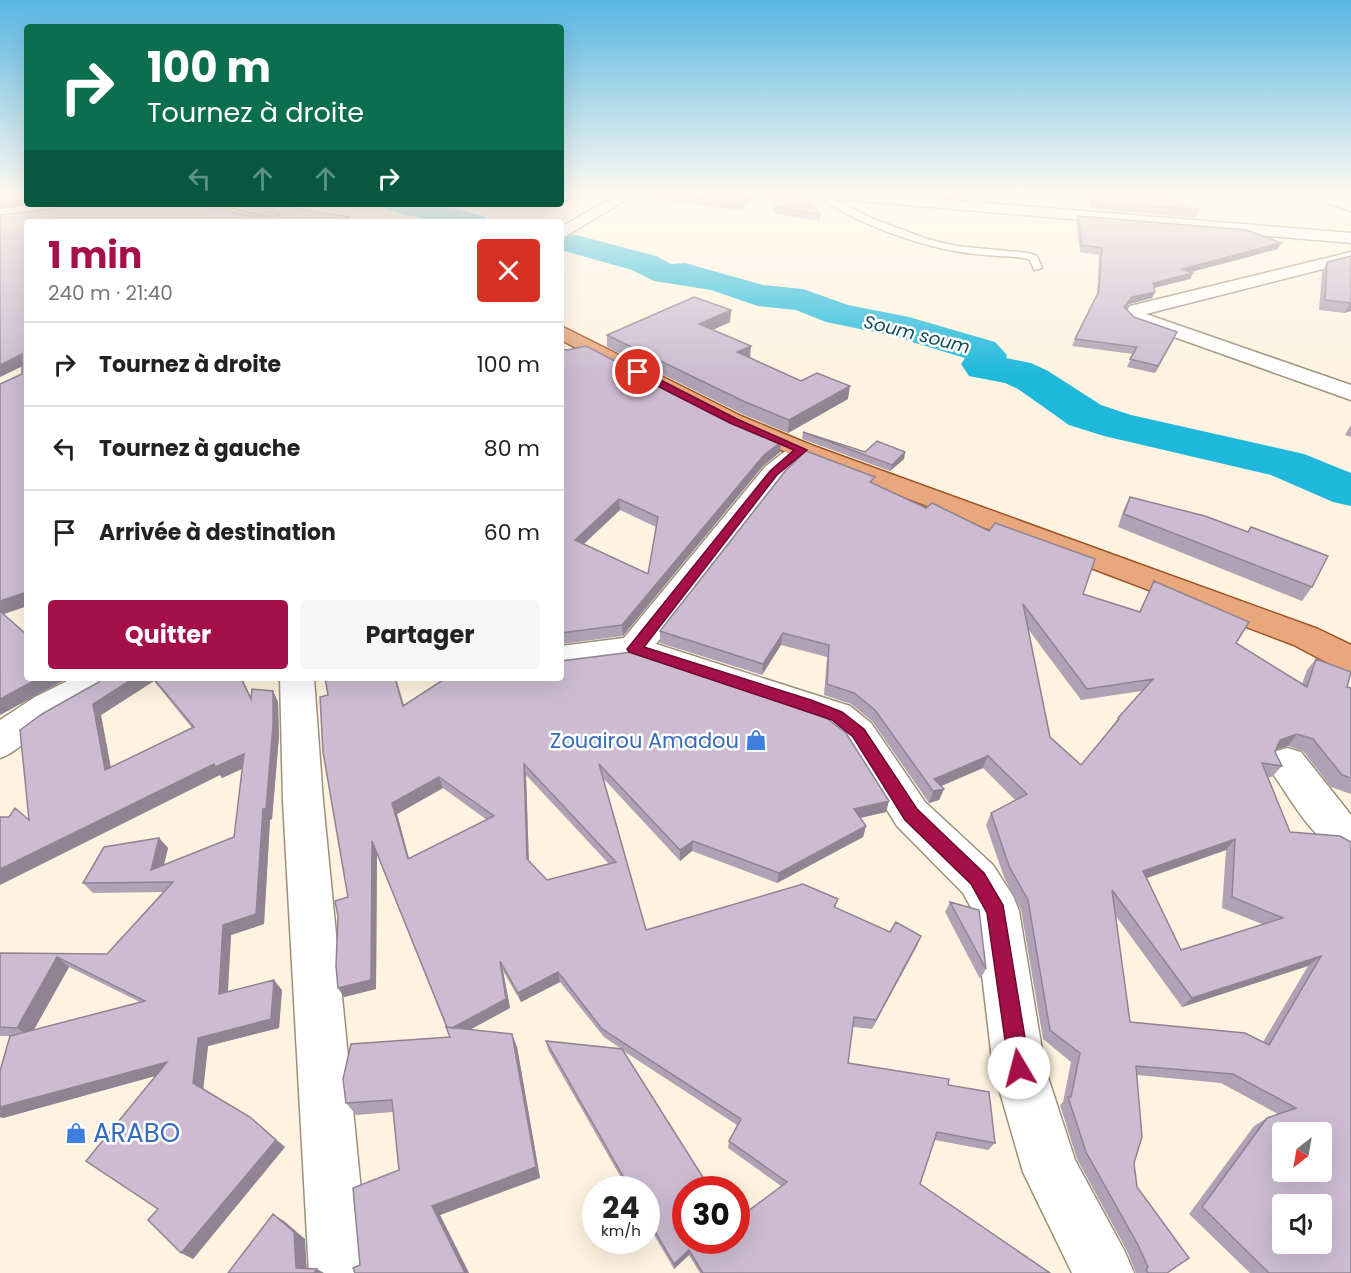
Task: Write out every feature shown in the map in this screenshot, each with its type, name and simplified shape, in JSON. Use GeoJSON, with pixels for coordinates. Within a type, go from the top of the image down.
{"type":"FeatureCollection","features":[{"type":"Feature","properties":{"kind":"main road"},"geometry":{"type":"LineString","coordinates":[[564,334],[733,421],[802,450],[1136,572],[1306,638],[1351,660]]}},
{"type":"Feature","properties":{"kind":"street"},"geometry":{"type":"LineString","coordinates":[[1351,256],[1137,310],[1134,314],[1139,318],[1351,393]]}},
{"type":"Feature","properties":{"kind":"street"},"geometry":{"type":"LineString","coordinates":[[634,649],[774,473],[802,450]]}},
{"type":"Feature","properties":{"kind":"street"},"geometry":{"type":"LineString","coordinates":[[564,658],[634,649],[837,716],[858,733],[911,814],[978,879],[996,911],[1019,1068],[1051,1172],[1104,1273]]}},
{"type":"Feature","properties":{"kind":"street"},"geometry":{"type":"LineString","coordinates":[[0,743],[7,735],[58,701],[96,681]]}},
{"type":"Feature","properties":{"kind":"street"},"geometry":{"type":"LineString","coordinates":[[297,681],[303,801],[339,1273]]}},
{"type":"Feature","properties":{"kind":"street"},"geometry":{"type":"LineString","coordinates":[[1287,763],[1333,825],[1351,839]]}},
{"type":"Feature","properties":{"kind":"lane"},"geometry":{"type":"LineString","coordinates":[[1019,254],[1034,258],[1037,268]]}},
{"type":"Feature","properties":{"kind":"building"},"geometry":{"type":"Polygon","coordinates":[[[0,254],[24,254],[24,593],[0,601],[0,384],[22,374],[22,354],[0,365],[0,254]]]}},
{"type":"Feature","properties":{"kind":"building"},"geometry":{"type":"Polygon","coordinates":[[[1102,254],[1238,254],[1182,269],[1193,273],[1153,283],[1155,292],[1132,297],[1124,307],[1134,317],[1177,332],[1158,366],[1130,359],[1137,347],[1075,339],[1099,291],[1102,254]]]}},
{"type":"Feature","properties":{"kind":"building"},"geometry":{"type":"Polygon","coordinates":[[[1351,256],[1351,303],[1325,300],[1327,262],[1351,256]]]}},
{"type":"Feature","properties":{"kind":"building"},"geometry":{"type":"Polygon","coordinates":[[[694,297],[731,310],[699,324],[751,346],[737,352],[801,381],[817,373],[850,386],[789,420],[743,401],[607,335],[694,297]]]}},
{"type":"Feature","properties":{"kind":"building"},"geometry":{"type":"Polygon","coordinates":[[[586,346],[725,418],[781,442],[764,455],[622,625],[564,633],[564,349],[586,346]],[[619,499],[575,540],[648,574],[658,517],[619,499]]]}},
{"type":"Feature","properties":{"kind":"building"},"geometry":{"type":"Polygon","coordinates":[[[803,432],[865,452],[877,441],[905,452],[892,465],[803,432]]]}},
{"type":"Feature","properties":{"kind":"building"},"geometry":{"type":"Polygon","coordinates":[[[806,451],[875,477],[870,482],[926,508],[932,503],[989,531],[995,523],[1095,559],[1083,594],[1140,612],[1154,581],[1249,622],[1236,643],[1307,687],[1316,659],[1351,672],[1347,687],[1351,688],[1351,778],[1342,775],[1313,739],[1297,734],[1280,740],[1275,752],[1282,766],[1262,763],[1290,832],[1340,836],[1351,842],[1351,1273],[1269,1273],[1202,1207],[1267,1118],[1296,1108],[1233,1074],[1136,1066],[1142,1137],[1134,1163],[1137,1187],[1189,1258],[1167,1273],[1148,1273],[1146,1270],[1148,1267],[1138,1245],[1086,1152],[1068,1097],[1071,1097],[1080,1053],[1050,1030],[1028,900],[1009,866],[991,813],[1027,794],[988,756],[934,779],[944,789],[933,791],[875,710],[854,693],[827,684],[829,645],[783,633],[763,664],[660,631],[786,470],[806,451]],[[1023,604],[1050,737],[1081,765],[1118,718],[1153,679],[1087,689],[1023,604]],[[1235,839],[1143,871],[1181,950],[1283,918],[1232,897],[1235,839]],[[1112,890],[1130,1022],[1245,1033],[1269,1045],[1321,956],[1192,998],[1112,890]]]}},
{"type":"Feature","properties":{"kind":"building"},"geometry":{"type":"Polygon","coordinates":[[[1130,497],[1205,516],[1248,532],[1251,527],[1328,556],[1312,587],[1124,514],[1130,497]]]}},
{"type":"Feature","properties":{"kind":"building"},"geometry":{"type":"Polygon","coordinates":[[[0,611],[24,632],[24,681],[33,681],[0,699],[0,611]]]}},
{"type":"Feature","properties":{"kind":"building"},"geometry":{"type":"Polygon","coordinates":[[[632,652],[825,717],[846,733],[889,801],[854,809],[866,826],[779,873],[693,841],[680,850],[599,764],[646,930],[803,884],[838,899],[834,907],[890,932],[896,922],[921,936],[876,1020],[854,1017],[848,1063],[949,1079],[948,1085],[989,1092],[995,1143],[937,1132],[920,1184],[1050,1273],[703,1273],[691,1254],[750,1254],[750,1210],[787,1182],[729,1141],[741,1119],[602,1029],[558,972],[518,993],[500,961],[506,999],[452,1028],[447,1027],[372,841],[371,980],[338,988],[336,966],[338,916],[335,901],[348,897],[323,752],[320,697],[328,695],[326,681],[396,681],[403,706],[441,681],[564,681],[564,661],[632,652]],[[524,764],[527,859],[547,880],[616,862],[524,764]],[[439,777],[392,803],[408,859],[494,816],[439,777]]]}},
{"type":"Feature","properties":{"kind":"building"},"geometry":{"type":"Polygon","coordinates":[[[129,681],[93,704],[105,770],[194,727],[156,681],[242,681],[251,699],[252,689],[273,691],[273,725],[266,809],[263,809],[256,914],[223,925],[219,994],[274,980],[271,1019],[198,1038],[193,1083],[250,1117],[276,1140],[181,1253],[148,1220],[158,1209],[86,1161],[167,1062],[0,1107],[0,1071],[10,1036],[145,1001],[57,957],[17,1028],[0,1027],[0,953],[107,954],[173,882],[83,883],[104,847],[159,838],[151,870],[234,837],[244,754],[215,767],[214,764],[0,869],[0,817],[9,817],[15,808],[29,820],[20,730],[42,714],[99,682],[129,681]]]}},
{"type":"Feature","properties":{"kind":"building"},"geometry":{"type":"Polygon","coordinates":[[[950,902],[979,910],[986,969],[950,902]]]}},
{"type":"Feature","properties":{"kind":"building"},"geometry":{"type":"Polygon","coordinates":[[[446,1027],[512,1034],[536,1167],[432,1206],[465,1273],[355,1273],[353,1268],[360,1265],[353,1188],[399,1170],[392,1100],[346,1103],[343,1079],[351,1044],[450,1037],[446,1027]]]}},
{"type":"Feature","properties":{"kind":"building"},"geometry":{"type":"Polygon","coordinates":[[[546,1041],[622,1049],[702,1176],[672,1176],[672,1254],[685,1254],[674,1264],[660,1240],[660,1176],[623,1176],[546,1041]]]}},
{"type":"Feature","properties":{"kind":"building"},"geometry":{"type":"Polygon","coordinates":[[[273,1214],[294,1232],[296,1268],[317,1269],[314,1273],[228,1273],[273,1214]]]}},
{"type":"Feature","properties":{"kind":"waterway","name":"Soum soum"},"geometry":{"type":"LineString","coordinates":[[613,254],[644,263],[666,274],[685,273],[690,277],[717,281],[758,295],[803,300],[839,314],[896,325],[981,350],[987,355],[982,364],[984,367],[1016,372],[1033,380],[1085,415],[1120,426],[1287,464],[1351,491]]}},
{"type":"Feature","properties":{"kind":"place","name":"Zouairou Amadou"},"geometry":{"type":"Point","coordinates":[756,740]}},
{"type":"Feature","properties":{"kind":"place","name":"ARABO"},"geometry":{"type":"Point","coordinates":[76,1133]}},
{"type":"Feature","properties":{"kind":"route"},"geometry":{"type":"LineString","coordinates":[[638,372],[733,421],[802,450],[774,473],[634,649],[837,716],[858,733],[911,814],[978,879],[996,911],[1019,1068]]}}]}
